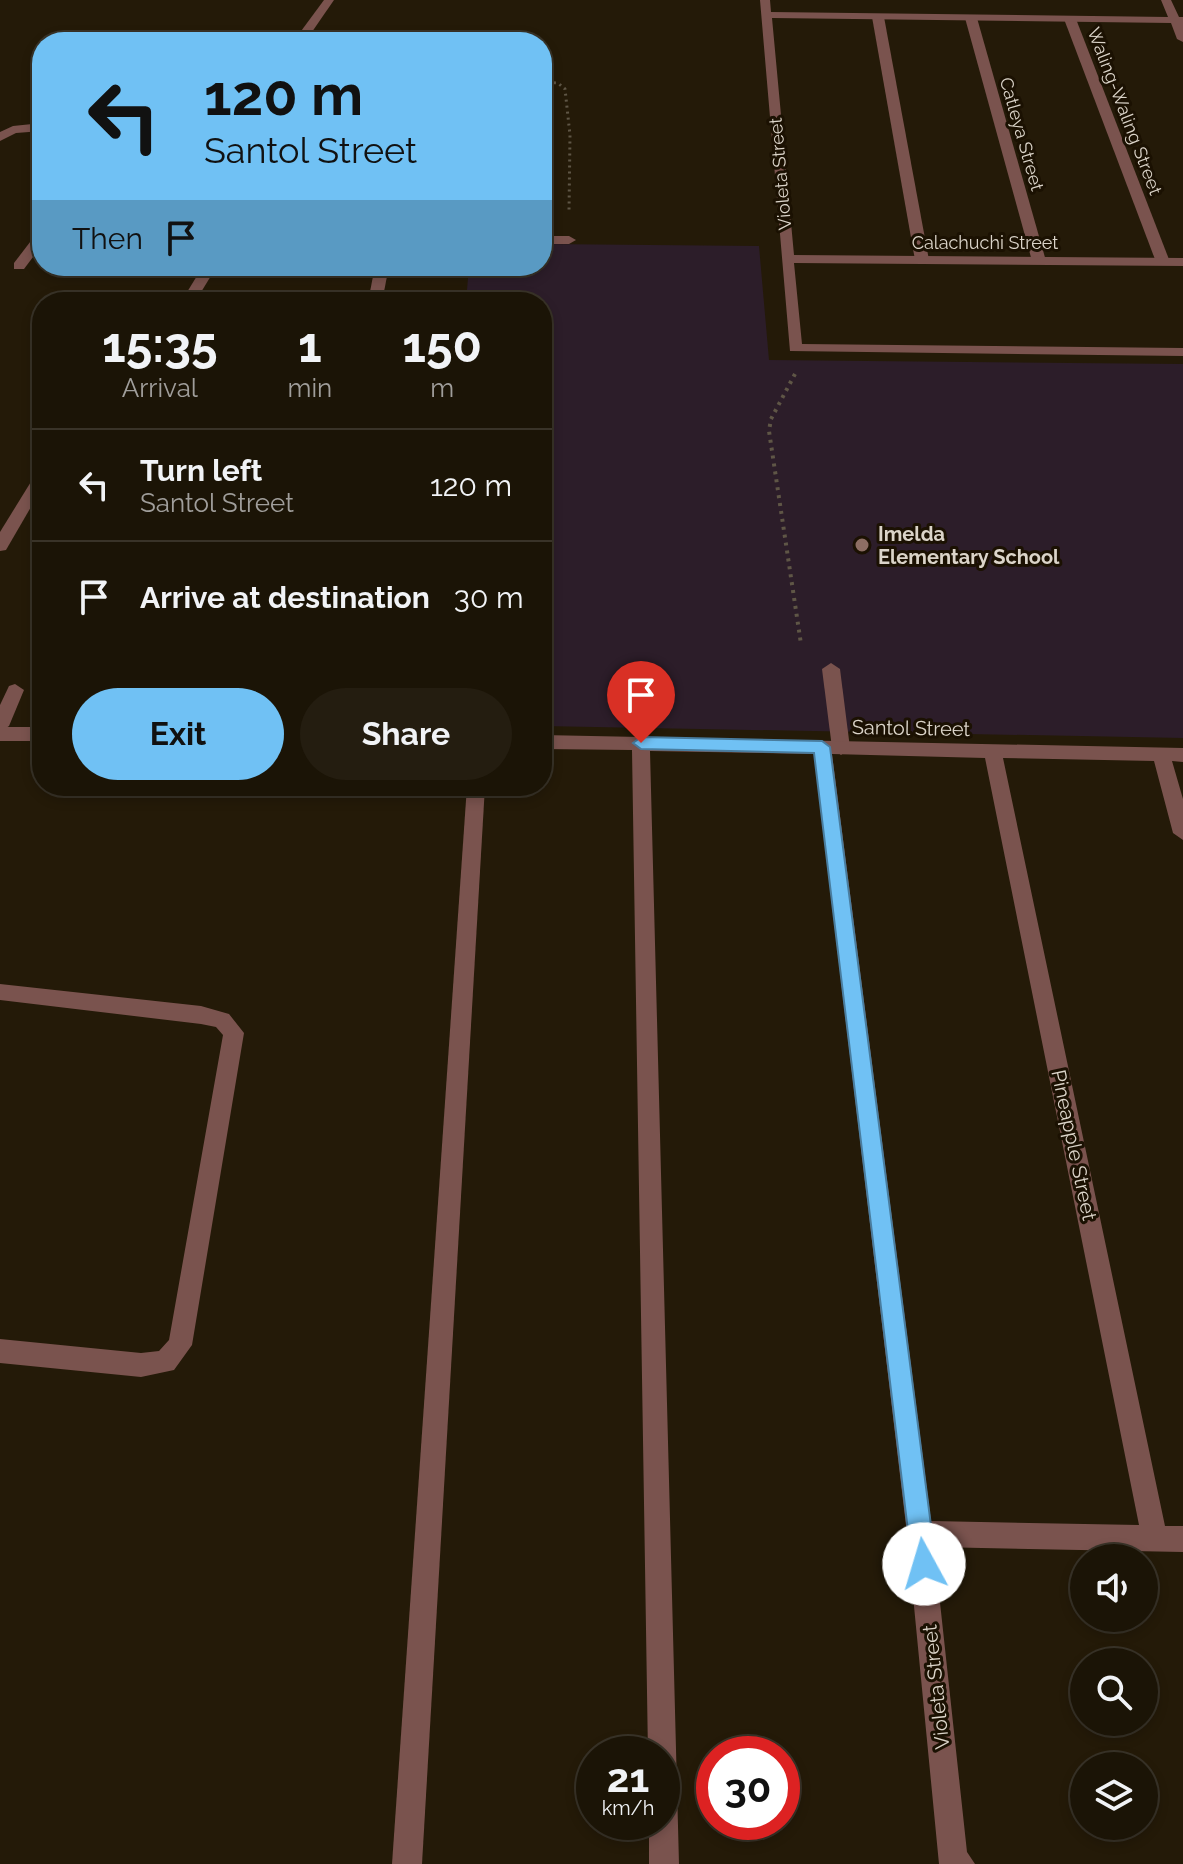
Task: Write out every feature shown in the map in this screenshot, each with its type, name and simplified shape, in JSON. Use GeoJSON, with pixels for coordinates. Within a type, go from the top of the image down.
{"type":"FeatureCollection","features":[{"type":"Feature","properties":{"kind":"street"},"geometry":{"type":"LineString","coordinates":[[306,32],[329,0]]}},
{"type":"Feature","properties":{"kind":"street","name":"Violeta Street"},"geometry":{"type":"LineString","coordinates":[[765,0],[795,348]]}},
{"type":"Feature","properties":{"kind":"street"},"geometry":{"type":"LineString","coordinates":[[1166,0],[1179,20],[1183,39]]}},
{"type":"Feature","properties":{"kind":"street"},"geometry":{"type":"LineString","coordinates":[[767,15],[1179,20]]}},
{"type":"Feature","properties":{"kind":"street"},"geometry":{"type":"LineString","coordinates":[[878,17],[922,260]]}},
{"type":"Feature","properties":{"kind":"street","name":"Catleya Street"},"geometry":{"type":"LineString","coordinates":[[971,18],[1039,261]]}},
{"type":"Feature","properties":{"kind":"street","name":"Waling-Waling Street"},"geometry":{"type":"LineString","coordinates":[[1070,19],[1163,262]]}},
{"type":"Feature","properties":{"kind":"street"},"geometry":{"type":"LineString","coordinates":[[0,137],[13,130],[32,128]]}},
{"type":"Feature","properties":{"kind":"street"},"geometry":{"type":"LineString","coordinates":[[552,240],[569,240]]}},
{"type":"Feature","properties":{"kind":"street"},"geometry":{"type":"LineString","coordinates":[[19,266],[32,249]]}},
{"type":"Feature","properties":{"kind":"street","name":"Calachuchi Street"},"geometry":{"type":"LineString","coordinates":[[787,259],[1183,262]]}},
{"type":"Feature","properties":{"kind":"street"},"geometry":{"type":"LineString","coordinates":[[795,348],[1183,352]]}},
{"type":"Feature","properties":{"kind":"street"},"geometry":{"type":"LineString","coordinates":[[0,546],[32,492]]}},
{"type":"Feature","properties":{"kind":"street","name":"Violeta Street"},"geometry":{"type":"LineString","coordinates":[[831,669],[831,748],[954,1864]]}},
{"type":"Feature","properties":{"kind":"street"},"geometry":{"type":"LineString","coordinates":[[0,726],[15,690]]}},
{"type":"Feature","properties":{"kind":"street"},"geometry":{"type":"LineString","coordinates":[[0,734],[32,734]]}},
{"type":"Feature","properties":{"kind":"street","name":"Santol Street"},"geometry":{"type":"LineString","coordinates":[[552,742],[1183,755]]}},
{"type":"Feature","properties":{"kind":"street"},"geometry":{"type":"LineString","coordinates":[[641,743],[662,1736]]}},
{"type":"Feature","properties":{"kind":"street","name":"Pineapple Street"},"geometry":{"type":"LineString","coordinates":[[993,752],[1155,1538]]}},
{"type":"Feature","properties":{"kind":"street"},"geometry":{"type":"LineString","coordinates":[[1161,754],[1183,833]]}},
{"type":"Feature","properties":{"kind":"street"},"geometry":{"type":"LineString","coordinates":[[407,1864],[475,796]]}},
{"type":"Feature","properties":{"kind":"street"},"geometry":{"type":"LineString","coordinates":[[0,992],[201,1015],[222,1020],[234,1033],[180,1345],[165,1362],[141,1365],[0,1351]]}},
{"type":"Feature","properties":{"kind":"street"},"geometry":{"type":"LineString","coordinates":[[920,1534],[1183,1539]]}},
{"type":"Feature","properties":{"kind":"street"},"geometry":{"type":"LineString","coordinates":[[664,1840],[664,1864]]}},
{"type":"Feature","properties":{"kind":"street"},"geometry":{"type":"LineString","coordinates":[[954,1864],[960,1864]]}},
{"type":"Feature","properties":{"kind":"path"},"geometry":{"type":"LineString","coordinates":[[552,83],[565,89],[570,135],[569,240]]}},
{"type":"Feature","properties":{"kind":"path"},"geometry":{"type":"LineString","coordinates":[[795,348],[794,379],[771,419],[769,431],[801,644]]}},
{"type":"Feature","properties":{"kind":"shaded area","name":"Imelda Elementary School"},"geometry":{"type":"Polygon","coordinates":[[[552,244],[759,246],[769,360],[1183,364],[1183,738],[552,726],[552,292],[467,292],[468,276],[552,276],[552,244]]]}},
{"type":"Feature","properties":{"kind":"place","name":"Imelda Elementary School"},"geometry":{"type":"Point","coordinates":[862,545]}},
{"type":"Feature","properties":{"kind":"route"},"geometry":{"type":"LineString","coordinates":[[641,743],[822,747],[924,1564]]}}]}
